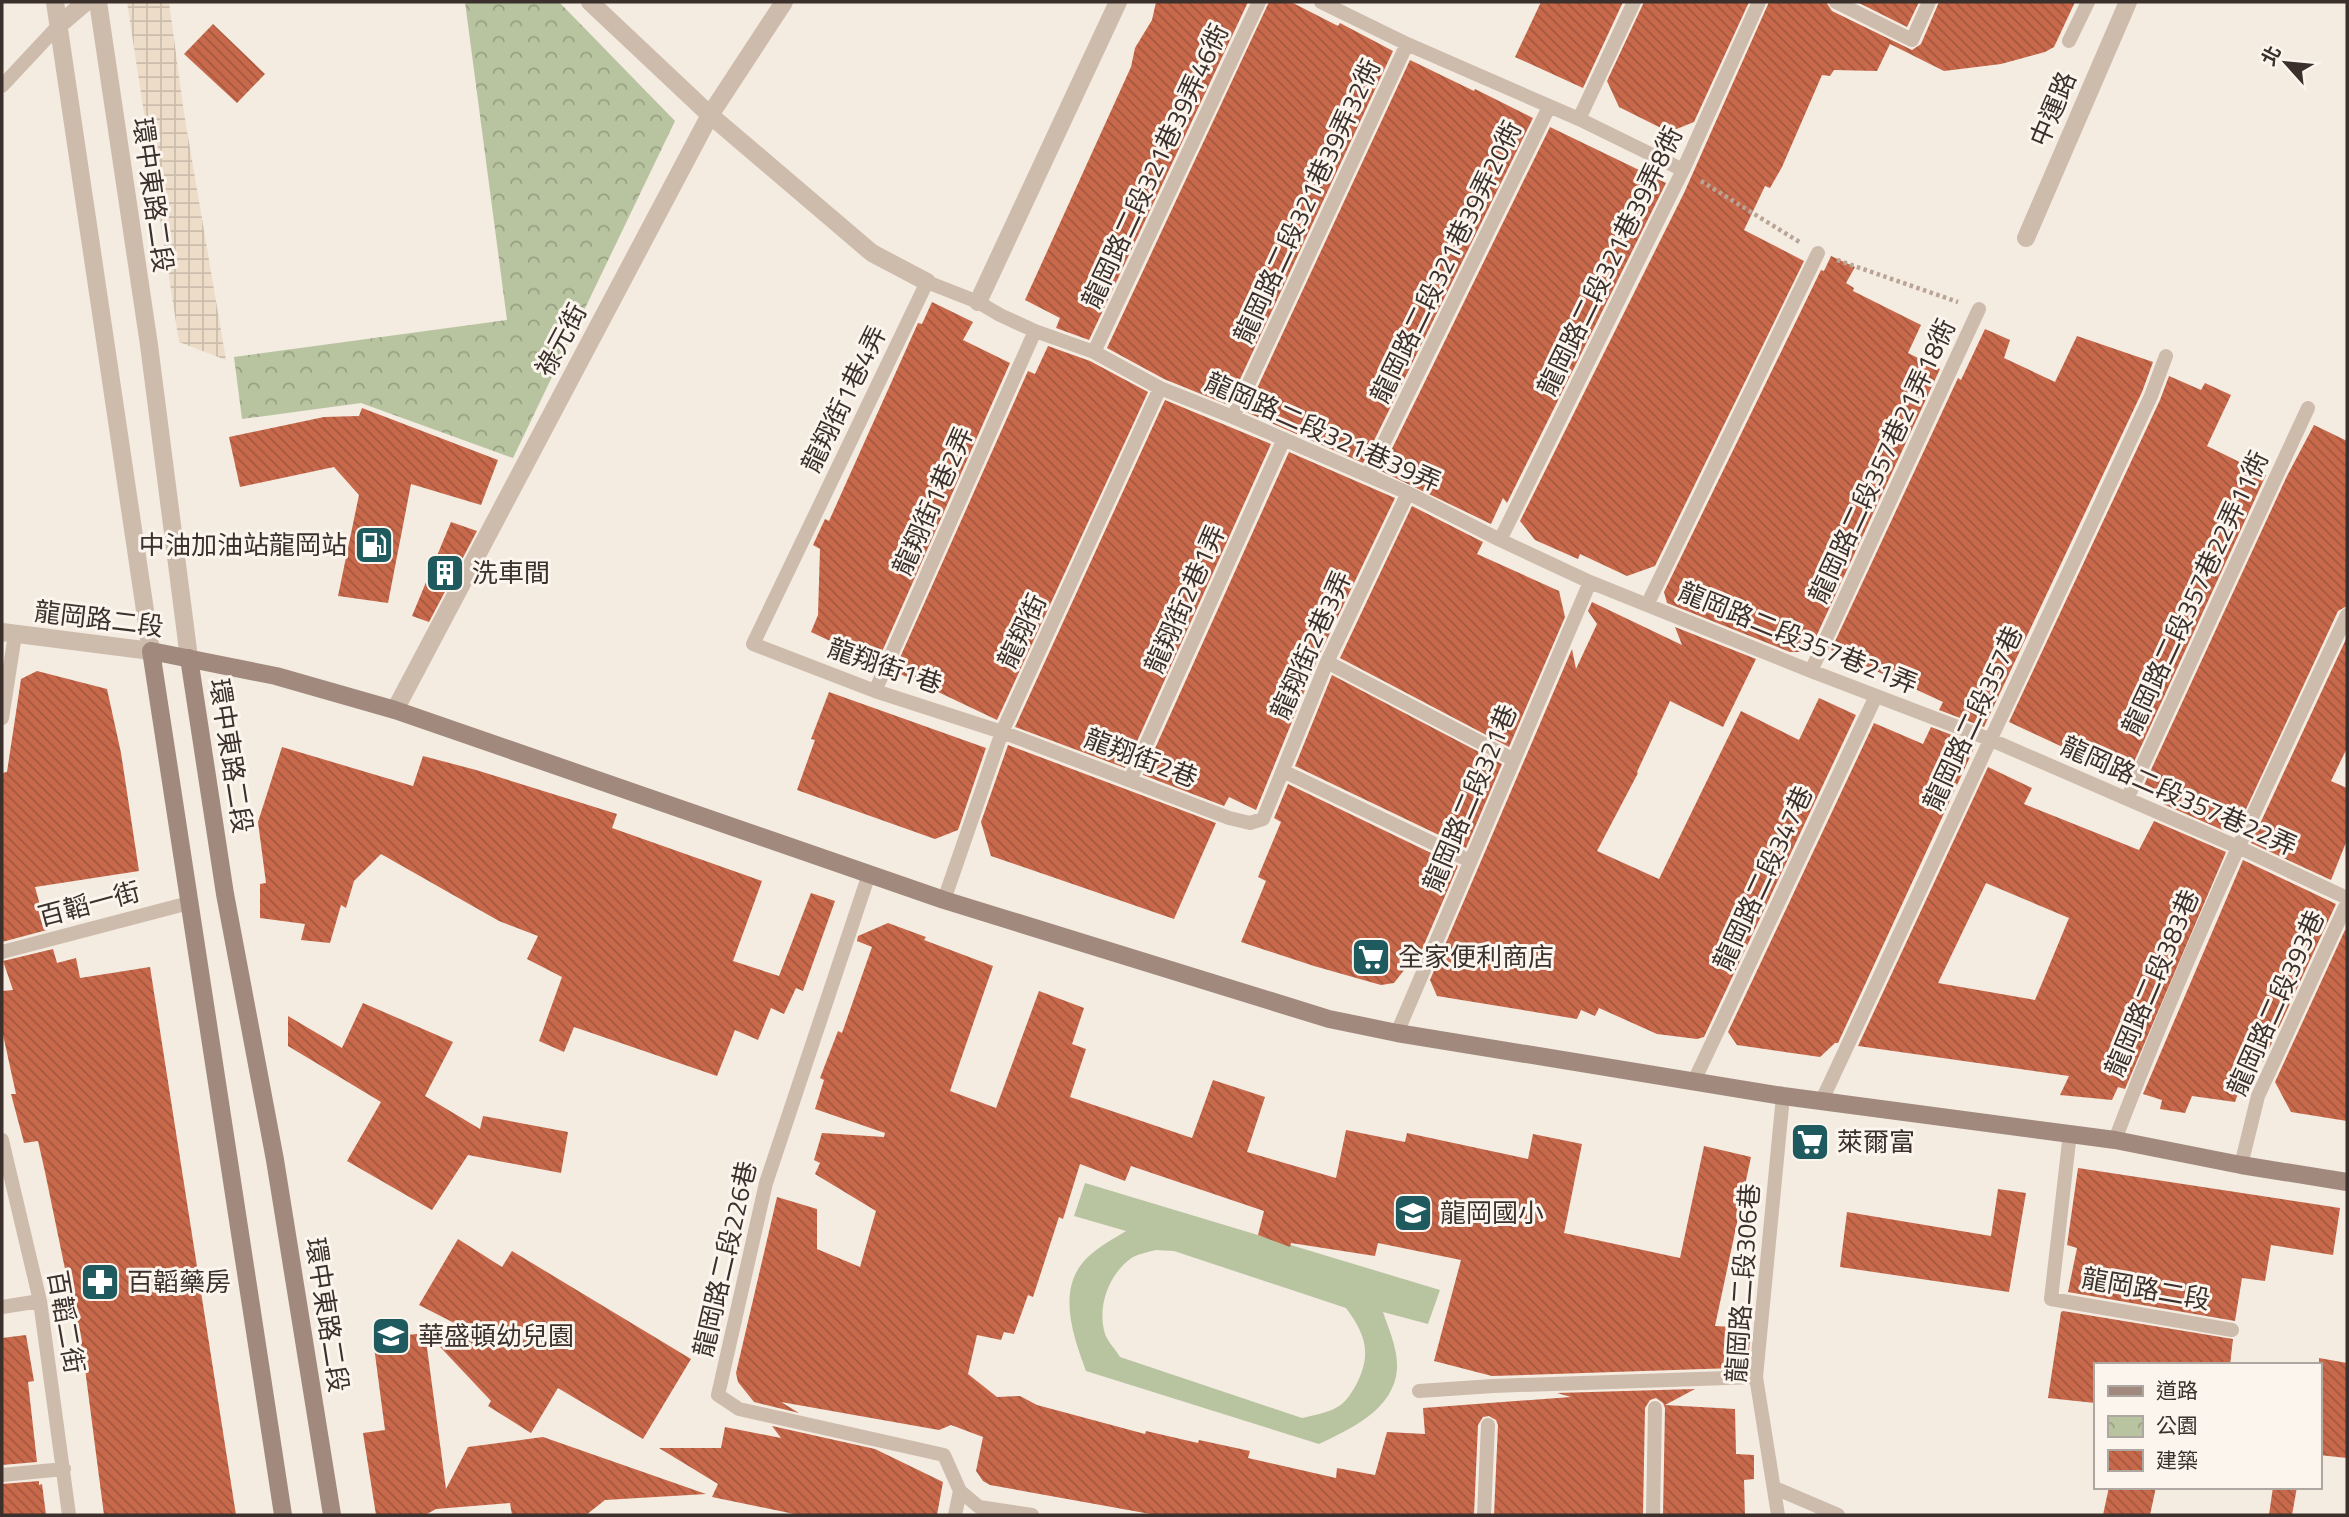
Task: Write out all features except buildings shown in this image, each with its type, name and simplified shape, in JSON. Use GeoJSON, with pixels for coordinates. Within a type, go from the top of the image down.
{"type":"FeatureCollection","features":[{"type":"Feature","properties":{"kind":"main road","name":"龍岡路二段"},"geometry":{"type":"LineString","coordinates":[[151,651],[276,676],[395,710],[944,900],[1329,1019],[1397,1033],[1783,1096],[2115,1140],[2241,1165],[2347,1182]]}},
{"type":"Feature","properties":{"kind":"main road"},"geometry":{"type":"LineString","coordinates":[[151,651],[284,1515]]}},
{"type":"Feature","properties":{"kind":"main road","name":"環中東路二段"},"geometry":{"type":"LineString","coordinates":[[190,658],[225,894],[275,1160],[332,1515]]}},
{"type":"Feature","properties":{"kind":"street"},"geometry":{"type":"LineString","coordinates":[[55,2],[151,651]]}},
{"type":"Feature","properties":{"kind":"street"},"geometry":{"type":"LineString","coordinates":[[59,25],[86,2]]}},
{"type":"Feature","properties":{"kind":"street","name":"環中東路二段"},"geometry":{"type":"LineString","coordinates":[[98,2],[149,345],[190,658]]}},
{"type":"Feature","properties":{"kind":"street"},"geometry":{"type":"LineString","coordinates":[[590,2],[709,115],[872,253],[927,282]]}},
{"type":"Feature","properties":{"kind":"street","name":"祿元街"},"geometry":{"type":"LineString","coordinates":[[395,710],[709,115],[784,2]]}},
{"type":"Feature","properties":{"kind":"street"},"geometry":{"type":"LineString","coordinates":[[978,302],[1118,2]]}},
{"type":"Feature","properties":{"kind":"street","name":"中運路"},"geometry":{"type":"LineString","coordinates":[[2026,238],[2128,2]]}},
{"type":"Feature","properties":{"kind":"street","name":"龍岡路二段"},"geometry":{"type":"LineString","coordinates":[[8,633],[151,651]]}},
{"type":"Feature","properties":{"kind":"lane","name":"龍岡路二段321巷39弄46衖"},"geometry":{"type":"LineString","coordinates":[[1094,352],[1259,2]]}},
{"type":"Feature","properties":{"kind":"lane"},"geometry":{"type":"LineString","coordinates":[[1321,2],[1406,44],[1579,119],[1683,170]]}},
{"type":"Feature","properties":{"kind":"lane"},"geometry":{"type":"LineString","coordinates":[[1579,119],[1634,2]]}},
{"type":"Feature","properties":{"kind":"lane","name":"龍岡路二段321巷39弄8衖"},"geometry":{"type":"LineString","coordinates":[[1500,540],[1683,170],[1759,2]]}},
{"type":"Feature","properties":{"kind":"lane"},"geometry":{"type":"LineString","coordinates":[[1836,2],[1912,40],[1928,2]]}},
{"type":"Feature","properties":{"kind":"lane"},"geometry":{"type":"LineString","coordinates":[[2069,41],[2088,2]]}},
{"type":"Feature","properties":{"kind":"lane"},"geometry":{"type":"LineString","coordinates":[[2,86],[59,25]]}},
{"type":"Feature","properties":{"kind":"lane","name":"龍岡路二段321巷39弄32衖"},"geometry":{"type":"LineString","coordinates":[[1233,417],[1406,44]]}},
{"type":"Feature","properties":{"kind":"lane","name":"龍岡路二段321巷39弄20衖"},"geometry":{"type":"LineString","coordinates":[[1368,475],[1549,107]]}},
{"type":"Feature","properties":{"kind":"lane"},"geometry":{"type":"LineString","coordinates":[[1647,605],[1818,253]]}},
{"type":"Feature","properties":{"kind":"lane"},"geometry":{"type":"LineString","coordinates":[[927,282],[978,302],[1035,331]]}},
{"type":"Feature","properties":{"kind":"lane","name":"龍翔街1巷4弄"},"geometry":{"type":"LineString","coordinates":[[753,644],[927,282]]}},
{"type":"Feature","properties":{"kind":"lane","name":"龍岡路二段357巷21弄18衖"},"geometry":{"type":"LineString","coordinates":[[1811,671],[1979,309]]}},
{"type":"Feature","properties":{"kind":"lane","name":"龍岡路二段321巷39弄"},"geometry":{"type":"LineString","coordinates":[[1035,331],[1094,352],[1160,388],[1408,493],[1590,582]]}},
{"type":"Feature","properties":{"kind":"lane","name":"龍翔街1巷2弄"},"geometry":{"type":"LineString","coordinates":[[876,691],[1035,331]]}},
{"type":"Feature","properties":{"kind":"lane","name":"龍岡路二段357巷"},"geometry":{"type":"LineString","coordinates":[[1822,1100],[2151,396],[2166,356]]}},
{"type":"Feature","properties":{"kind":"lane","name":"龍翔街"},"geometry":{"type":"LineString","coordinates":[[944,900],[1002,732],[1160,388]]}},
{"type":"Feature","properties":{"kind":"lane","name":"龍岡路二段357巷22弄11衖"},"geometry":{"type":"LineString","coordinates":[[2127,799],[2308,408]]}},
{"type":"Feature","properties":{"kind":"lane","name":"龍翔街2巷1弄"},"geometry":{"type":"LineString","coordinates":[[1130,780],[1284,439]]}},
{"type":"Feature","properties":{"kind":"lane","name":"龍翔街2巷3弄"},"geometry":{"type":"LineString","coordinates":[[1264,819],[1327,662],[1408,493]]}},
{"type":"Feature","properties":{"kind":"lane","name":"龍岡路二段357巷21弄"},"geometry":{"type":"LineString","coordinates":[[1590,582],[1989,739]]}},
{"type":"Feature","properties":{"kind":"lane","name":"龍岡路二段321巷"},"geometry":{"type":"LineString","coordinates":[[1397,1033],[1590,582]]}},
{"type":"Feature","properties":{"kind":"lane","name":"龍岡路二段383巷"},"geometry":{"type":"LineString","coordinates":[[2115,1140],[2151,1044],[2238,847],[2347,615]]}},
{"type":"Feature","properties":{"kind":"lane"},"geometry":{"type":"LineString","coordinates":[[2,718],[8,633]]}},
{"type":"Feature","properties":{"kind":"lane","name":"龍翔街1巷"},"geometry":{"type":"LineString","coordinates":[[753,644],[876,691],[1002,732]]}},
{"type":"Feature","properties":{"kind":"lane"},"geometry":{"type":"LineString","coordinates":[[1327,662],[1514,760]]}},
{"type":"Feature","properties":{"kind":"lane","name":"龍岡路二段347巷"},"geometry":{"type":"LineString","coordinates":[[1694,1081],[1876,696]]}},
{"type":"Feature","properties":{"kind":"lane","name":"龍翔街2巷"},"geometry":{"type":"LineString","coordinates":[[1002,732],[1228,818],[1250,823],[1264,819]]}},
{"type":"Feature","properties":{"kind":"lane","name":"龍岡路二段357巷22弄"},"geometry":{"type":"LineString","coordinates":[[1989,739],[2238,847],[2347,901]]}},
{"type":"Feature","properties":{"kind":"lane"},"geometry":{"type":"LineString","coordinates":[[1283,771],[1469,861]]}},
{"type":"Feature","properties":{"kind":"lane","name":"龍岡路二段226巷"},"geometry":{"type":"LineString","coordinates":[[869,874],[766,1183],[718,1395],[739,1409],[944,1455],[960,1491]]}},
{"type":"Feature","properties":{"kind":"lane","name":"龍岡路二段393巷"},"geometry":{"type":"LineString","coordinates":[[2241,1165],[2258,1096],[2347,901]]}},
{"type":"Feature","properties":{"kind":"lane","name":"百韜一街"},"geometry":{"type":"LineString","coordinates":[[2,952],[189,903]]}},
{"type":"Feature","properties":{"kind":"lane","name":"龍岡路二段306巷"},"geometry":{"type":"LineString","coordinates":[[1778,1515],[1756,1377],[1783,1096]]}},
{"type":"Feature","properties":{"kind":"lane","name":"龍岡路二段"},"geometry":{"type":"LineString","coordinates":[[2070,1133],[2051,1299],[2232,1330]]}},
{"type":"Feature","properties":{"kind":"lane","name":"百韜二街"},"geometry":{"type":"LineString","coordinates":[[2,1140],[40,1301],[69,1515]]}},
{"type":"Feature","properties":{"kind":"lane"},"geometry":{"type":"LineString","coordinates":[[2,1307],[40,1301]]}},
{"type":"Feature","properties":{"kind":"lane"},"geometry":{"type":"LineString","coordinates":[[1419,1391],[1756,1377]]}},
{"type":"Feature","properties":{"kind":"lane"},"geometry":{"type":"LineString","coordinates":[[1654,1515],[1655,1408]]}},
{"type":"Feature","properties":{"kind":"lane"},"geometry":{"type":"LineString","coordinates":[[1484,1515],[1488,1425]]}},
{"type":"Feature","properties":{"kind":"lane"},"geometry":{"type":"LineString","coordinates":[[2,1475],[64,1469]]}},
{"type":"Feature","properties":{"kind":"lane"},"geometry":{"type":"LineString","coordinates":[[1774,1488],[1838,1515]]}},
{"type":"Feature","properties":{"kind":"lane"},"geometry":{"type":"LineString","coordinates":[[955,1515],[960,1491],[979,1507],[1032,1515]]}},
{"type":"Feature","properties":{"kind":"green space"},"geometry":{"type":"Polygon","coordinates":[[[465,2],[559,2],[675,121],[513,458],[361,403],[242,419],[234,357],[507,320],[465,2]]]}},
{"type":"Feature","properties":{"kind":"green space"},"geometry":{"type":"Polygon","coordinates":[[[1085,1183],[1440,1290],[1428,1324],[1383,1312],[1393,1340],[1397,1369],[1388,1396],[1379,1407],[1357,1424],[1319,1444],[1086,1371],[1072,1327],[1072,1282],[1089,1256],[1126,1231],[1074,1216],[1085,1183]],[[1156,1250],[1133,1257],[1122,1266],[1110,1283],[1102,1313],[1103,1324],[1106,1337],[1120,1357],[1302,1418],[1321,1414],[1342,1404],[1356,1385],[1365,1354],[1362,1336],[1346,1308],[1174,1251],[1156,1250]]]}},
{"type":"Feature","properties":{"kind":"shaded area"},"geometry":{"type":"Polygon","coordinates":[[[127,2],[169,2],[184,113],[226,360],[179,342],[127,2]]]}},
{"type":"Feature","properties":{"kind":"place","name":"中油加油站龍岡站"},"geometry":{"type":"Point","coordinates":[374,545]}},
{"type":"Feature","properties":{"kind":"place","name":"洗車間"},"geometry":{"type":"Point","coordinates":[445,573]}},
{"type":"Feature","properties":{"kind":"place","name":"全家便利商店"},"geometry":{"type":"Point","coordinates":[1371,957]}},
{"type":"Feature","properties":{"kind":"place","name":"萊爾富"},"geometry":{"type":"Point","coordinates":[1810,1142]}},
{"type":"Feature","properties":{"kind":"place","name":"龍岡國小"},"geometry":{"type":"Point","coordinates":[1413,1213]}},
{"type":"Feature","properties":{"kind":"place","name":"百韜藥房"},"geometry":{"type":"Point","coordinates":[100,1282]}},
{"type":"Feature","properties":{"kind":"place","name":"華盛頓幼兒園"},"geometry":{"type":"Point","coordinates":[391,1336]}}]}
